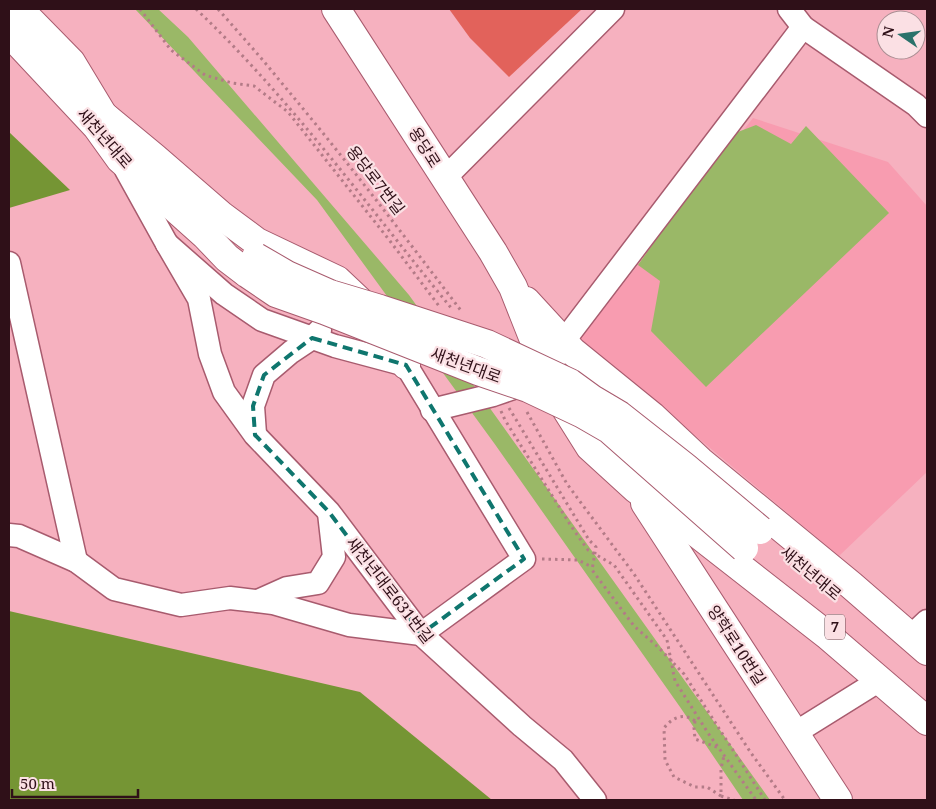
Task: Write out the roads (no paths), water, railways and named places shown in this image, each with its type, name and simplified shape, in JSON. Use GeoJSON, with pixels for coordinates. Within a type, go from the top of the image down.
{"type":"FeatureCollection","features":[{"type":"Feature","properties":{"kind":"main road","name":"새천년대로"},"geometry":{"type":"LineString","coordinates":[[19,9],[71,62],[103,115],[150,163],[238,245],[276,293],[478,371],[528,388],[583,414],[609,429],[675,486],[752,539],[927,671]]}},
{"type":"Feature","properties":{"kind":"main road","name":"용당로"},"geometry":{"type":"LineString","coordinates":[[336,9],[514,287]]}},
{"type":"Feature","properties":{"kind":"main road","name":"새천년대로"},"geometry":{"type":"LineString","coordinates":[[9,33],[97,128],[120,159],[205,235],[227,258],[252,265]]}},
{"type":"Feature","properties":{"kind":"main road"},"geometry":{"type":"LineString","coordinates":[[9,43],[52,78]]}},
{"type":"Feature","properties":{"kind":"main road"},"geometry":{"type":"LineString","coordinates":[[103,115],[222,216],[257,242],[337,280],[372,313],[406,365]]}},
{"type":"Feature","properties":{"kind":"main road"},"geometry":{"type":"LineString","coordinates":[[514,287],[572,352],[652,416],[700,461],[850,585],[922,636]]}},
{"type":"Feature","properties":{"kind":"main road"},"geometry":{"type":"LineString","coordinates":[[514,287],[546,377],[590,447],[636,489],[699,535],[827,635],[927,721]]}},
{"type":"Feature","properties":{"kind":"main road"},"geometry":{"type":"LineString","coordinates":[[616,470],[614,445],[638,405]]}},
{"type":"Feature","properties":{"kind":"main road","name":"양학로10번길"},"geometry":{"type":"LineString","coordinates":[[636,489],[838,800]]}},
{"type":"Feature","properties":{"kind":"main road","name":"새천년대로"},"geometry":{"type":"LineString","coordinates":[[752,539],[927,705]]}},
{"type":"Feature","properties":{"kind":"street"},"geometry":{"type":"LineString","coordinates":[[445,178],[613,9]]}},
{"type":"Feature","properties":{"kind":"street"},"geometry":{"type":"LineString","coordinates":[[789,9],[804,27],[923,105]]}},
{"type":"Feature","properties":{"kind":"street"},"geometry":{"type":"LineString","coordinates":[[432,410],[493,395],[546,377],[563,342],[804,27]]}},
{"type":"Feature","properties":{"kind":"street","name":"새천년대로631번길"},"geometry":{"type":"LineString","coordinates":[[120,159],[199,299],[210,354],[224,392],[255,435],[329,512],[420,634],[522,726],[563,760],[596,800]]}},
{"type":"Feature","properties":{"kind":"street"},"geometry":{"type":"LineString","coordinates":[[9,535],[19,536],[76,560],[114,588],[180,606],[230,598],[258,601],[273,603],[349,625],[420,634],[524,559],[406,365],[335,346],[262,320],[224,294],[167,244]]}},
{"type":"Feature","properties":{"kind":"street"},"geometry":{"type":"LineString","coordinates":[[9,263],[76,560]]}},
{"type":"Feature","properties":{"kind":"street"},"geometry":{"type":"LineString","coordinates":[[255,435],[253,406],[264,375],[291,352],[312,338],[335,317],[339,307],[337,280]]}},
{"type":"Feature","properties":{"kind":"street"},"geometry":{"type":"LineString","coordinates":[[258,601],[287,588],[318,583],[334,557],[329,512]]}},
{"type":"Feature","properties":{"kind":"street"},"geometry":{"type":"LineString","coordinates":[[795,733],[880,680]]}}]}
